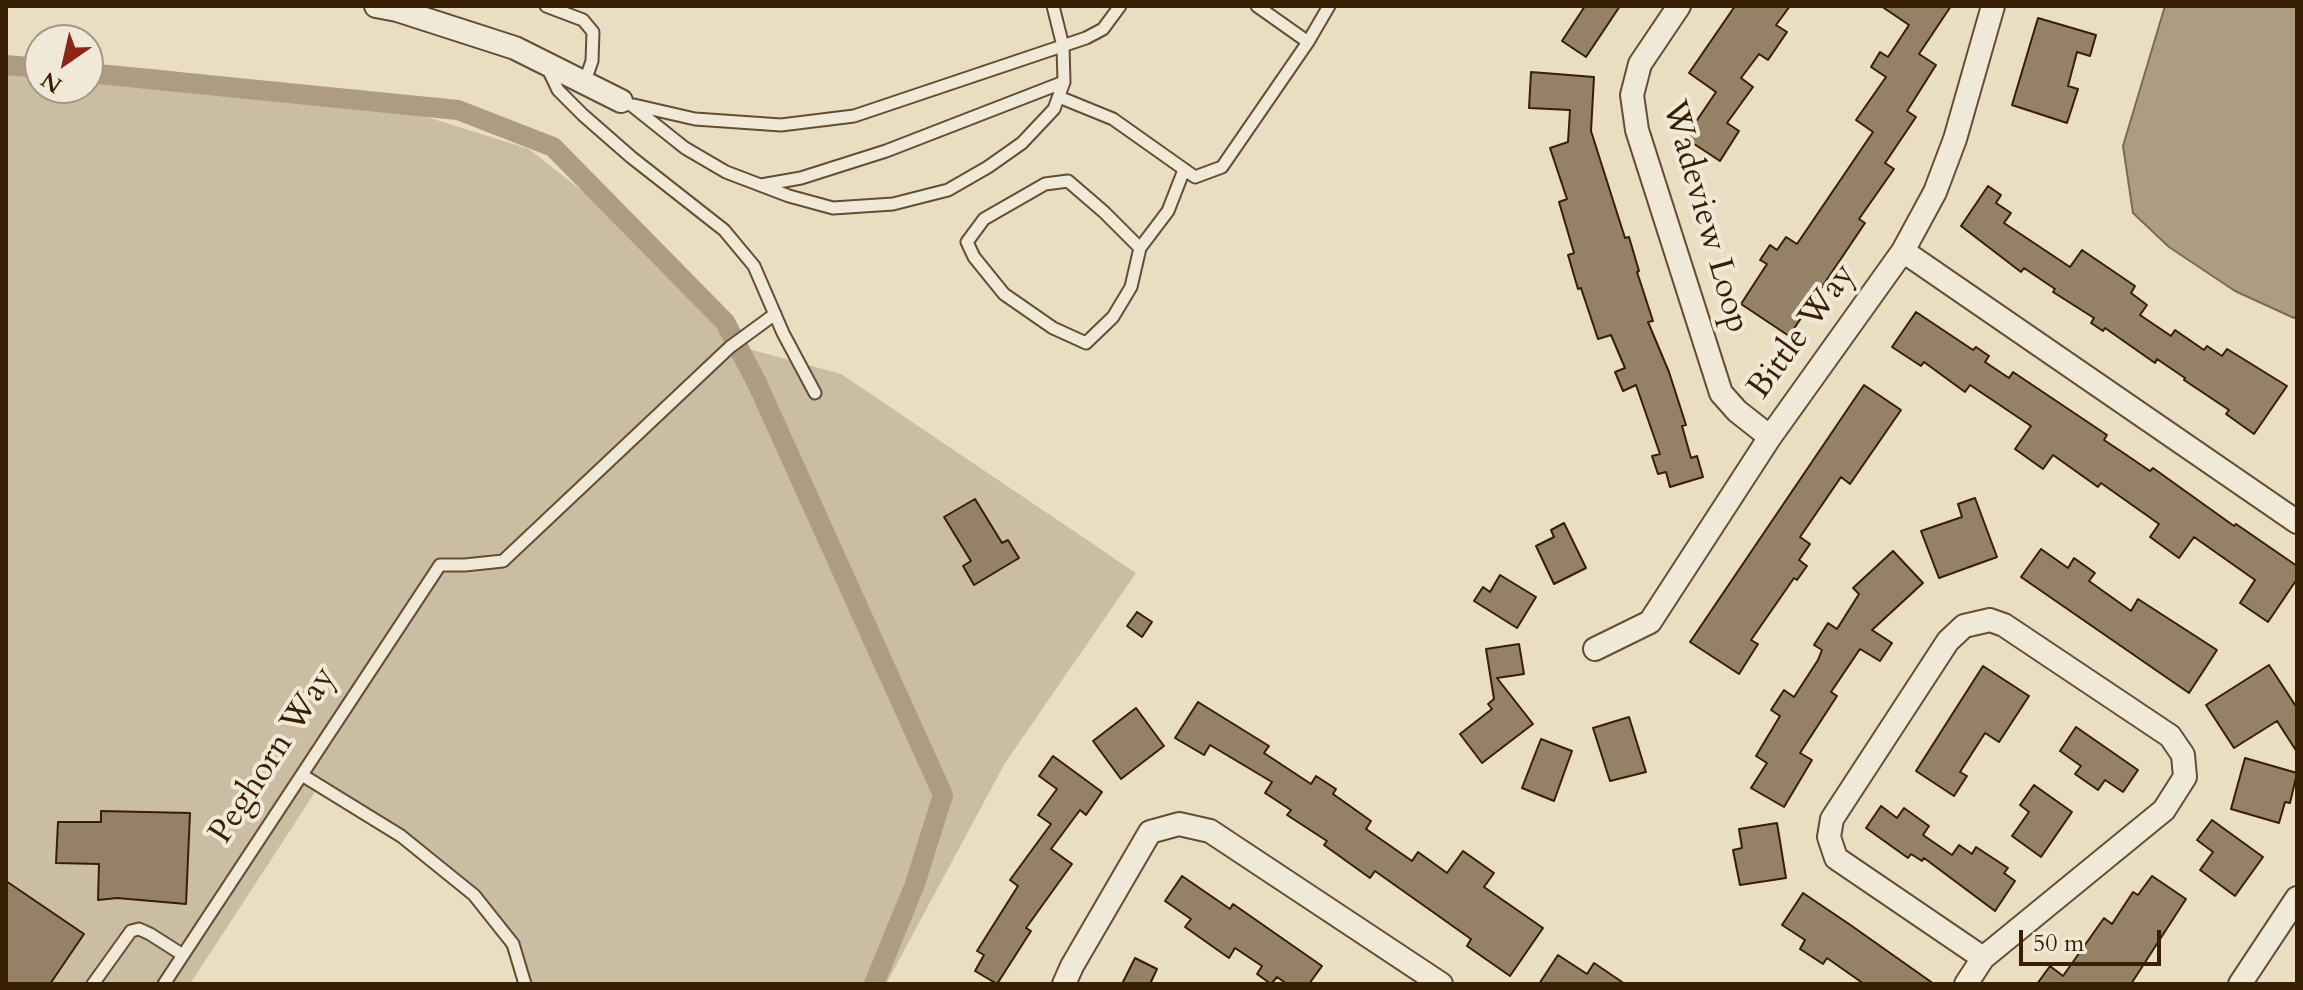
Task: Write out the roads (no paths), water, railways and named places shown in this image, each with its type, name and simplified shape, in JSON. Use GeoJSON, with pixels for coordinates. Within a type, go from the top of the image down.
{"type":"FeatureCollection","features":[{"type":"Feature","properties":{"kind":"street","name":"Wadeview Loop"},"geometry":{"type":"LineString","coordinates":[[1679,6],[1640,64],[1632,95],[1637,130],[1721,393],[1737,411],[1770,437]]}},
{"type":"Feature","properties":{"kind":"street","name":"Bittle Way"},"geometry":{"type":"LineString","coordinates":[[1595,649],[1650,622],[1770,437],[1903,251],[1935,192],[1955,139],[1993,6]]}},
{"type":"Feature","properties":{"kind":"street"},"geometry":{"type":"LineString","coordinates":[[383,7],[426,12],[543,60],[626,103]]}},
{"type":"Feature","properties":{"kind":"street"},"geometry":{"type":"LineString","coordinates":[[1903,251],[2297,522]]}},
{"type":"Feature","properties":{"kind":"street"},"geometry":{"type":"LineString","coordinates":[[1966,984],[1983,958],[2164,810],[2185,777],[2183,755],[2170,736],[2004,625],[1990,620],[1964,626],[1948,641],[1832,819],[1829,837],[1836,858],[1983,958]]}},
{"type":"Feature","properties":{"kind":"street"},"geometry":{"type":"LineString","coordinates":[[1064,984],[1150,832],[1179,824],[1210,831],[1441,984]]}},
{"type":"Feature","properties":{"kind":"street"},"geometry":{"type":"LineString","coordinates":[[2240,984],[2297,898]]}},
{"type":"Feature","properties":{"kind":"lane"},"geometry":{"type":"LineString","coordinates":[[546,6],[583,20],[593,32],[592,61],[585,81]]}},
{"type":"Feature","properties":{"kind":"lane"},"geometry":{"type":"LineString","coordinates":[[626,103],[685,148],[726,172],[789,196],[833,208],[893,204],[948,190],[988,167],[1022,143],[1054,109],[1064,82],[1063,46],[1053,6]]}},
{"type":"Feature","properties":{"kind":"lane"},"geometry":{"type":"LineString","coordinates":[[626,103],[695,119],[781,125],[854,116],[1063,46],[1103,29],[1120,6]]}},
{"type":"Feature","properties":{"kind":"lane"},"geometry":{"type":"LineString","coordinates":[[1257,6],[1308,42]]}},
{"type":"Feature","properties":{"kind":"lane"},"geometry":{"type":"LineString","coordinates":[[1059,97],[1113,119],[1195,177],[1222,167],[1308,42],[1329,6]]}},
{"type":"Feature","properties":{"kind":"lane"},"geometry":{"type":"LineString","coordinates":[[543,60],[558,90],[583,115],[724,230],[754,266],[815,393]]}},
{"type":"Feature","properties":{"kind":"lane"},"geometry":{"type":"LineString","coordinates":[[760,185],[801,178],[886,151],[1064,82]]}},
{"type":"Feature","properties":{"kind":"lane"},"geometry":{"type":"LineString","coordinates":[[1140,248],[1068,181],[1045,184],[984,219],[967,242],[974,257],[1004,294],[1053,328],[1086,343],[1113,317],[1131,287],[1140,248],[1168,211],[1184,170]]}},
{"type":"Feature","properties":{"kind":"lane","name":"Peghorn Way"},"geometry":{"type":"LineString","coordinates":[[164,984],[440,565],[503,561],[730,347],[775,314]]}},
{"type":"Feature","properties":{"kind":"lane"},"geometry":{"type":"LineString","coordinates":[[302,775],[401,836],[474,895],[513,944],[525,984]]}},
{"type":"Feature","properties":{"kind":"lane"},"geometry":{"type":"LineString","coordinates":[[93,984],[131,931],[139,929],[150,934],[183,955]]}},
{"type":"Feature","properties":{"kind":"waterway"},"geometry":{"type":"LineString","coordinates":[[6,65],[24,67]]}},
{"type":"Feature","properties":{"kind":"waterway"},"geometry":{"type":"LineString","coordinates":[[104,75],[458,110],[553,147],[725,322],[757,383],[943,795],[915,884],[874,984]]}}]}
